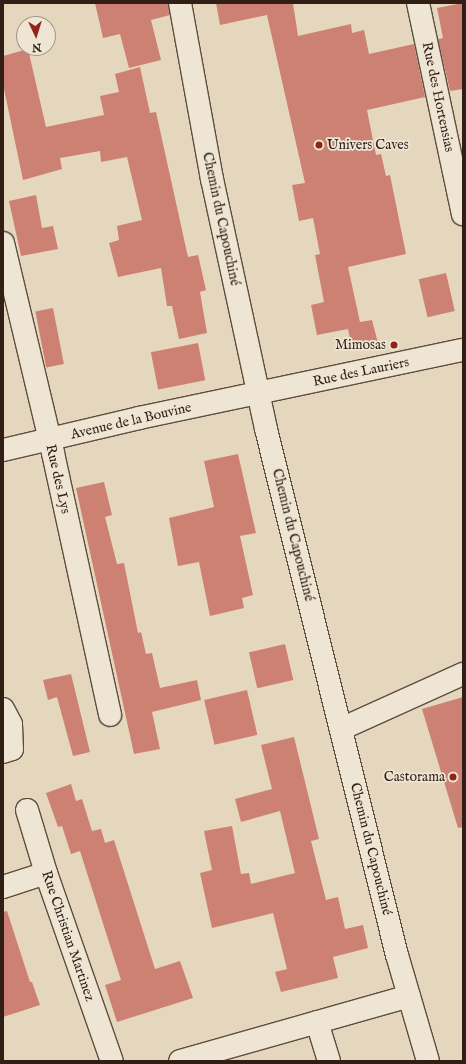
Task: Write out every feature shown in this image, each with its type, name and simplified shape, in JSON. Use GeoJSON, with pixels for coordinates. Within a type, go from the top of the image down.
{"type":"FeatureCollection","features":[{"type":"Feature","properties":{"kind":"street","name":"Chemin du Capouchiné"},"geometry":{"type":"LineString","coordinates":[[180,3],[212,179],[258,393],[395,947],[428,1061]]}},
{"type":"Feature","properties":{"kind":"street","name":"Rue des Hortensias"},"geometry":{"type":"LineString","coordinates":[[418,3],[463,214]]}},
{"type":"Feature","properties":{"kind":"street","name":"Rue des Lys"},"geometry":{"type":"LineString","coordinates":[[3,243],[49,440],[110,716]]}},
{"type":"Feature","properties":{"kind":"street","name":"Rue des Lauriers"},"geometry":{"type":"LineString","coordinates":[[258,393],[463,350]]}},
{"type":"Feature","properties":{"kind":"street","name":"Avenue de la Bouvine"},"geometry":{"type":"LineString","coordinates":[[3,450],[139,418],[258,393]]}},
{"type":"Feature","properties":{"kind":"street"},"geometry":{"type":"LineString","coordinates":[[341,729],[463,674]]}},
{"type":"Feature","properties":{"kind":"street"},"geometry":{"type":"LineString","coordinates":[[3,709],[11,724],[12,749],[3,752]]}},
{"type":"Feature","properties":{"kind":"street","name":"Rue Christian Martinez"},"geometry":{"type":"LineString","coordinates":[[27,810],[46,873],[112,1061]]}},
{"type":"Feature","properties":{"kind":"street"},"geometry":{"type":"LineString","coordinates":[[3,887],[46,873]]}},
{"type":"Feature","properties":{"kind":"street"},"geometry":{"type":"LineString","coordinates":[[180,1061],[409,996]]}},
{"type":"Feature","properties":{"kind":"street"},"geometry":{"type":"LineString","coordinates":[[316,1022],[329,1061]]}},
{"type":"Feature","properties":{"kind":"building"},"geometry":{"type":"Polygon","coordinates":[[[95,3],[168,3],[170,15],[151,20],[161,60],[129,68],[120,34],[103,38],[95,3]]]}},
{"type":"Feature","properties":{"kind":"building"},"geometry":{"type":"Polygon","coordinates":[[[216,3],[293,3],[298,36],[351,24],[352,33],[364,30],[369,54],[414,44],[425,97],[367,110],[376,155],[381,154],[386,176],[390,175],[406,254],[348,267],[360,322],[372,320],[378,343],[352,348],[348,329],[317,335],[311,305],[324,302],[315,255],[320,254],[313,218],[299,221],[292,185],[305,183],[267,15],[220,25],[216,3]]]}},
{"type":"Feature","properties":{"kind":"building"},"geometry":{"type":"Polygon","coordinates":[[[463,3],[463,89],[450,91],[438,39],[443,38],[437,8],[463,3]]]}},
{"type":"Feature","properties":{"kind":"building"},"geometry":{"type":"Polygon","coordinates":[[[16,52],[16,56],[30,56],[46,127],[104,115],[100,96],[119,92],[115,74],[140,67],[150,113],[156,112],[188,257],[198,255],[206,290],[200,292],[207,333],[179,339],[172,306],[167,306],[161,268],[118,277],[109,243],[119,240],[117,226],[142,220],[127,157],[101,162],[100,151],[60,158],[62,169],[23,180],[3,84],[3,56],[16,52]]]}},
{"type":"Feature","properties":{"kind":"building"},"geometry":{"type":"Polygon","coordinates":[[[36,195],[42,228],[53,226],[58,249],[21,256],[9,201],[36,195]]]}},
{"type":"Feature","properties":{"kind":"building"},"geometry":{"type":"Polygon","coordinates":[[[446,273],[455,311],[427,317],[419,279],[446,273]]]}},
{"type":"Feature","properties":{"kind":"building"},"geometry":{"type":"Polygon","coordinates":[[[53,308],[64,364],[46,367],[35,311],[53,308]]]}},
{"type":"Feature","properties":{"kind":"building"},"geometry":{"type":"Polygon","coordinates":[[[198,343],[205,380],[158,389],[151,352],[198,343]]]}},
{"type":"Feature","properties":{"kind":"building"},"geometry":{"type":"Polygon","coordinates":[[[238,454],[256,533],[240,536],[253,595],[242,598],[244,608],[210,616],[199,562],[178,566],[169,518],[214,507],[204,461],[238,454]]]}},
{"type":"Feature","properties":{"kind":"building"},"geometry":{"type":"Polygon","coordinates":[[[104,482],[112,515],[105,517],[117,564],[124,563],[138,633],[141,632],[146,654],[152,653],[160,688],[197,680],[201,700],[152,712],[160,749],[134,754],[76,488],[104,482]]]}},
{"type":"Feature","properties":{"kind":"building"},"geometry":{"type":"Polygon","coordinates":[[[285,644],[293,680],[257,688],[249,652],[285,644]]]}},
{"type":"Feature","properties":{"kind":"building"},"geometry":{"type":"Polygon","coordinates":[[[71,674],[90,752],[73,756],[57,697],[48,700],[43,680],[71,674]]]}},
{"type":"Feature","properties":{"kind":"building"},"geometry":{"type":"Polygon","coordinates":[[[247,690],[257,735],[214,745],[204,700],[247,690]]]}},
{"type":"Feature","properties":{"kind":"building","name":"Castorama"},"geometry":{"type":"Polygon","coordinates":[[[463,697],[463,827],[458,828],[422,709],[463,697]]]}},
{"type":"Feature","properties":{"kind":"building"},"geometry":{"type":"Polygon","coordinates":[[[294,737],[319,839],[311,841],[326,900],[338,897],[345,929],[363,925],[368,948],[333,957],[338,978],[281,992],[275,972],[287,969],[273,913],[212,928],[200,873],[212,870],[204,831],[232,826],[241,874],[249,873],[251,884],[295,873],[280,811],[241,822],[235,799],[272,789],[261,745],[294,737]]]}},
{"type":"Feature","properties":{"kind":"building"},"geometry":{"type":"Polygon","coordinates":[[[71,784],[76,801],[82,799],[92,831],[101,829],[105,843],[114,840],[155,969],[180,961],[193,998],[117,1022],[105,985],[121,980],[80,851],[71,854],[62,826],[58,827],[46,793],[71,784]]]}},
{"type":"Feature","properties":{"kind":"building"},"geometry":{"type":"Polygon","coordinates":[[[7,911],[30,982],[32,982],[40,1005],[3,1017],[3,912],[7,911]]]}},
{"type":"Feature","properties":{"kind":"place","name":"Univers Caves"},"geometry":{"type":"Point","coordinates":[319,145]}},
{"type":"Feature","properties":{"kind":"place","name":"Mimosas"},"geometry":{"type":"Point","coordinates":[394,345]}},
{"type":"Feature","properties":{"kind":"place","name":"Castorama"},"geometry":{"type":"Point","coordinates":[453,777]}}]}
